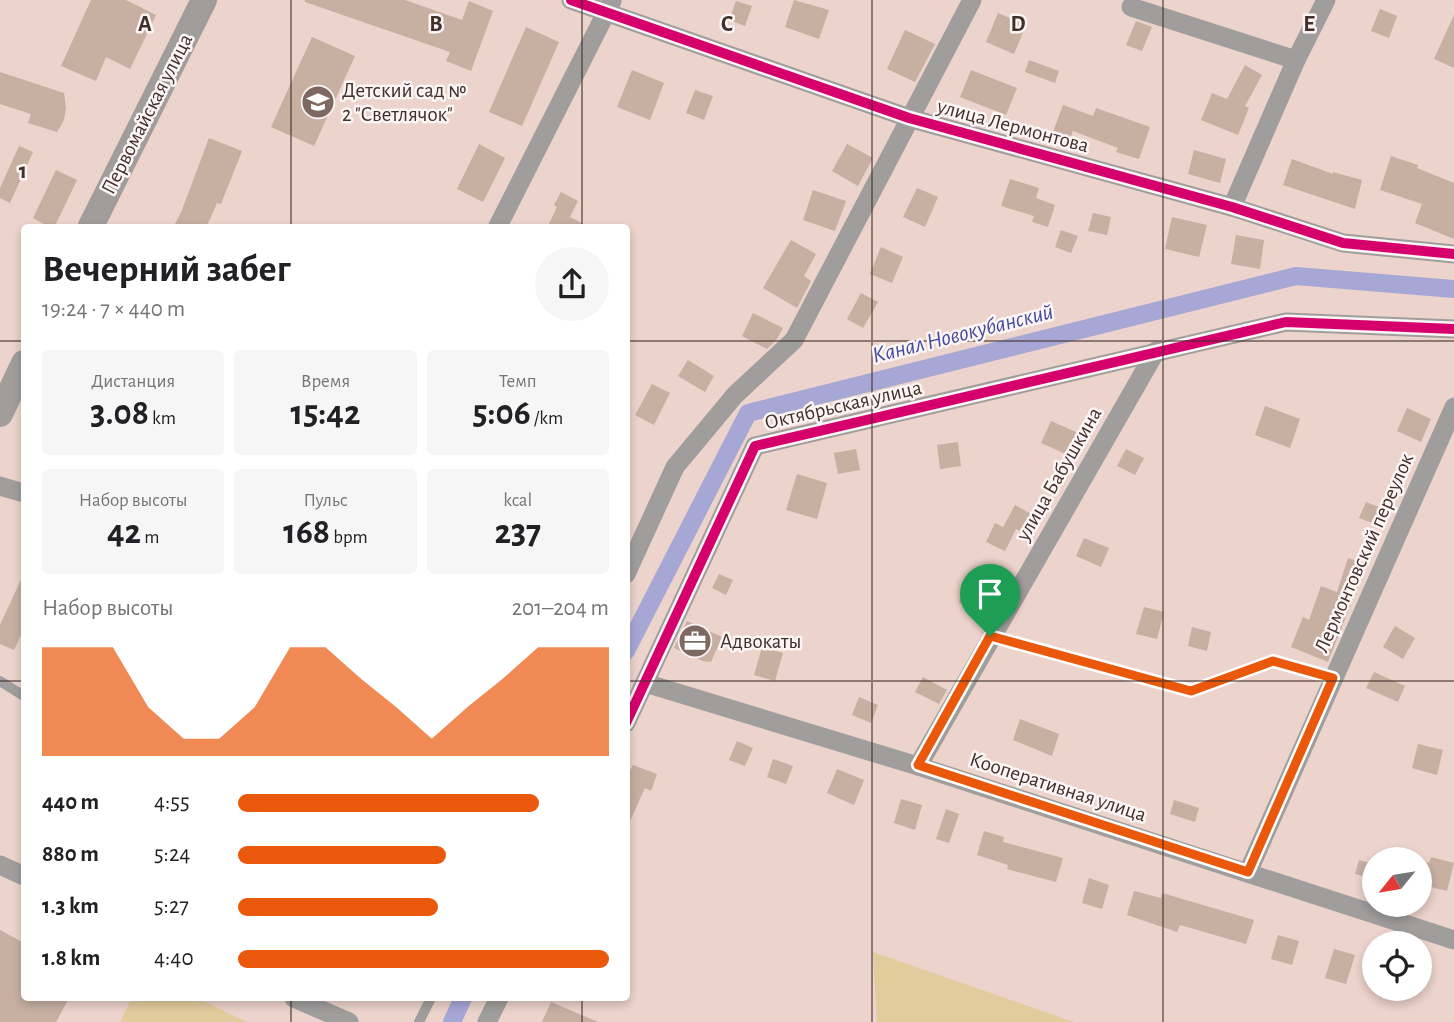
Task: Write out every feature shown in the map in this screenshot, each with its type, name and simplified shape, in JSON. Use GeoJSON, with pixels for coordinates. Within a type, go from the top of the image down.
{"type":"FeatureCollection","features":[{"type":"Feature","properties":{"kind":"main road","name":"Первомайская улица"},"geometry":{"type":"LineString","coordinates":[[92,224],[204,0]]}},
{"type":"Feature","properties":{"kind":"main road"},"geometry":{"type":"LineString","coordinates":[[0,414],[21,369]]}},
{"type":"Feature","properties":{"kind":"street","name":"улица Лермонтова"},"geometry":{"type":"LineString","coordinates":[[571,0],[609,5],[909,118],[1231,208],[1343,243],[1454,254]]}},
{"type":"Feature","properties":{"kind":"street","name":"Октябрьская улица"},"geometry":{"type":"LineString","coordinates":[[630,566],[675,467],[736,395],[794,340],[972,0]]}},
{"type":"Feature","properties":{"kind":"street"},"geometry":{"type":"LineString","coordinates":[[1231,208],[1296,60],[1326,0]]}},
{"type":"Feature","properties":{"kind":"street"},"geometry":{"type":"LineString","coordinates":[[499,224],[609,5]]}},
{"type":"Feature","properties":{"kind":"street"},"geometry":{"type":"LineString","coordinates":[[1131,7],[1296,60]]}},
{"type":"Feature","properties":{"kind":"street"},"geometry":{"type":"LineString","coordinates":[[1156,351],[1286,322],[1454,329]]}},
{"type":"Feature","properties":{"kind":"street","name":"Октябрьская улица"},"geometry":{"type":"LineString","coordinates":[[630,715],[755,446],[1156,351]]}},
{"type":"Feature","properties":{"kind":"street","name":"улица Бабушкина"},"geometry":{"type":"LineString","coordinates":[[918,765],[1156,351]]}},
{"type":"Feature","properties":{"kind":"street","name":"Лермонтовский переулок"},"geometry":{"type":"LineString","coordinates":[[1248,872],[1454,407]]}},
{"type":"Feature","properties":{"kind":"street"},"geometry":{"type":"LineString","coordinates":[[0,486],[21,492]]}},
{"type":"Feature","properties":{"kind":"street","name":"Кооперативная улица"},"geometry":{"type":"LineString","coordinates":[[645,683],[918,765],[1454,940]]}},
{"type":"Feature","properties":{"kind":"street"},"geometry":{"type":"LineString","coordinates":[[0,865],[21,875]]}},
{"type":"Feature","properties":{"kind":"street"},"geometry":{"type":"LineString","coordinates":[[301,1001],[349,1022]]}},
{"type":"Feature","properties":{"kind":"street"},"geometry":{"type":"LineString","coordinates":[[487,1022],[498,1001]]}},
{"type":"Feature","properties":{"kind":"lane"},"geometry":{"type":"LineString","coordinates":[[990,636],[1191,691],[1273,661],[1333,678]]}},
{"type":"Feature","properties":{"kind":"lane"},"geometry":{"type":"LineString","coordinates":[[0,681],[21,694]]}},
{"type":"Feature","properties":{"kind":"lane"},"geometry":{"type":"LineString","coordinates":[[419,1022],[430,1001]]}},
{"type":"Feature","properties":{"kind":"shaded area"},"geometry":{"type":"Polygon","coordinates":[[[873,952],[1074,1022],[877,1022],[873,952]]]}},
{"type":"Feature","properties":{"kind":"shaded area"},"geometry":{"type":"Polygon","coordinates":[[[130,1001],[203,1001],[247,1022],[120,1022],[130,1001]]]}},
{"type":"Feature","properties":{"kind":"building"},"geometry":{"type":"Polygon","coordinates":[[[91,0],[126,0],[156,15],[130,69],[106,57],[96,81],[61,66],[91,0]]]}},
{"type":"Feature","properties":{"kind":"building"},"geometry":{"type":"Polygon","coordinates":[[[305,0],[405,0],[462,20],[469,1],[493,11],[471,71],[446,61],[450,52],[305,0]]]}},
{"type":"Feature","properties":{"kind":"building"},"geometry":{"type":"Polygon","coordinates":[[[794,0],[829,10],[819,39],[785,27],[794,0]]]}},
{"type":"Feature","properties":{"kind":"building"},"geometry":{"type":"Polygon","coordinates":[[[736,1],[752,6],[745,26],[729,20],[736,1]]]}},
{"type":"Feature","properties":{"kind":"building"},"geometry":{"type":"Polygon","coordinates":[[[1380,9],[1397,16],[1389,38],[1371,31],[1380,9]]]}},
{"type":"Feature","properties":{"kind":"building"},"geometry":{"type":"Polygon","coordinates":[[[998,13],[1026,25],[1014,54],[986,42],[998,13]]]}},
{"type":"Feature","properties":{"kind":"building"},"geometry":{"type":"Polygon","coordinates":[[[1454,15],[1454,68],[1434,59],[1454,15]]]}},
{"type":"Feature","properties":{"kind":"building"},"geometry":{"type":"Polygon","coordinates":[[[1136,21],[1152,27],[1142,51],[1126,45],[1136,21]]]}},
{"type":"Feature","properties":{"kind":"building"},"geometry":{"type":"Polygon","coordinates":[[[526,27],[559,42],[522,126],[489,112],[526,27]]]}},
{"type":"Feature","properties":{"kind":"building"},"geometry":{"type":"Polygon","coordinates":[[[905,30],[935,44],[915,82],[887,69],[905,30]]]}},
{"type":"Feature","properties":{"kind":"building"},"geometry":{"type":"Polygon","coordinates":[[[312,37],[355,56],[314,146],[271,127],[312,37]]]}},
{"type":"Feature","properties":{"kind":"building"},"geometry":{"type":"Polygon","coordinates":[[[1029,60],[1059,71],[1055,83],[1025,72],[1029,60]]]}},
{"type":"Feature","properties":{"kind":"building"},"geometry":{"type":"Polygon","coordinates":[[[1245,65],[1262,75],[1245,106],[1249,108],[1238,135],[1201,120],[1212,93],[1227,99],[1245,65]]]}},
{"type":"Feature","properties":{"kind":"building"},"geometry":{"type":"Polygon","coordinates":[[[632,70],[664,83],[650,120],[617,107],[632,70]]]}},
{"type":"Feature","properties":{"kind":"building"},"geometry":{"type":"Polygon","coordinates":[[[971,70],[1017,88],[1006,115],[960,97],[971,70]]]}},
{"type":"Feature","properties":{"kind":"building"},"geometry":{"type":"Polygon","coordinates":[[[0,72],[64,93],[64,120],[57,132],[28,123],[31,114],[0,104],[0,72]]]}},
{"type":"Feature","properties":{"kind":"building"},"geometry":{"type":"Polygon","coordinates":[[[695,90],[713,96],[704,120],[686,113],[695,90]]]}},
{"type":"Feature","properties":{"kind":"building"},"geometry":{"type":"Polygon","coordinates":[[[1063,105],[1093,116],[1096,108],[1150,127],[1139,159],[1116,152],[1118,148],[1073,131],[1070,139],[1053,132],[1063,105]]]}},
{"type":"Feature","properties":{"kind":"building"},"geometry":{"type":"Polygon","coordinates":[[[209,138],[242,151],[221,204],[217,203],[208,224],[175,224],[209,138]]]}},
{"type":"Feature","properties":{"kind":"building"},"geometry":{"type":"Polygon","coordinates":[[[479,144],[505,158],[483,202],[457,189],[479,144]]]}},
{"type":"Feature","properties":{"kind":"building"},"geometry":{"type":"Polygon","coordinates":[[[847,144],[873,158],[858,186],[832,171],[847,144]]]}},
{"type":"Feature","properties":{"kind":"building"},"geometry":{"type":"Polygon","coordinates":[[[19,146],[33,152],[10,203],[0,198],[0,188],[19,146]]]}},
{"type":"Feature","properties":{"kind":"building"},"geometry":{"type":"Polygon","coordinates":[[[1194,150],[1226,159],[1220,183],[1188,174],[1194,150]]]}},
{"type":"Feature","properties":{"kind":"building"},"geometry":{"type":"Polygon","coordinates":[[[1391,156],[1418,165],[1417,168],[1454,183],[1454,239],[1415,223],[1422,204],[1380,190],[1391,156]]]}},
{"type":"Feature","properties":{"kind":"building"},"geometry":{"type":"Polygon","coordinates":[[[1292,159],[1333,174],[1362,180],[1355,209],[1283,185],[1292,159]]]}},
{"type":"Feature","properties":{"kind":"building"},"geometry":{"type":"Polygon","coordinates":[[[56,170],[77,180],[56,224],[44,224],[33,218],[56,170]]]}},
{"type":"Feature","properties":{"kind":"building"},"geometry":{"type":"Polygon","coordinates":[[[1010,179],[1039,188],[1036,198],[1055,205],[1048,227],[1032,222],[1034,216],[1001,206],[1010,179]]]}},
{"type":"Feature","properties":{"kind":"building"},"geometry":{"type":"Polygon","coordinates":[[[917,188],[938,197],[925,227],[903,217],[917,188]]]}},
{"type":"Feature","properties":{"kind":"building"},"geometry":{"type":"Polygon","coordinates":[[[813,190],[846,201],[835,231],[803,220],[813,190]]]}},
{"type":"Feature","properties":{"kind":"building"},"geometry":{"type":"Polygon","coordinates":[[[561,192],[578,201],[570,217],[583,224],[549,224],[557,207],[554,205],[561,192]]]}},
{"type":"Feature","properties":{"kind":"building"},"geometry":{"type":"Polygon","coordinates":[[[1093,213],[1111,217],[1107,235],[1088,231],[1093,213]]]}},
{"type":"Feature","properties":{"kind":"building"},"geometry":{"type":"Polygon","coordinates":[[[1172,217],[1207,225],[1199,257],[1165,249],[1172,217]]]}},
{"type":"Feature","properties":{"kind":"building"},"geometry":{"type":"Polygon","coordinates":[[[1061,230],[1078,236],[1071,253],[1055,247],[1061,230]]]}},
{"type":"Feature","properties":{"kind":"building"},"geometry":{"type":"Polygon","coordinates":[[[1236,235],[1264,240],[1260,269],[1231,264],[1236,235]]]}},
{"type":"Feature","properties":{"kind":"building"},"geometry":{"type":"Polygon","coordinates":[[[791,240],[816,254],[804,276],[811,281],[797,308],[763,288],[791,240]]]}},
{"type":"Feature","properties":{"kind":"building"},"geometry":{"type":"Polygon","coordinates":[[[881,247],[903,257],[892,283],[870,274],[881,247]]]}},
{"type":"Feature","properties":{"kind":"building"},"geometry":{"type":"Polygon","coordinates":[[[861,293],[878,302],[863,328],[847,319],[861,293]]]}},
{"type":"Feature","properties":{"kind":"building"},"geometry":{"type":"Polygon","coordinates":[[[753,313],[783,328],[767,349],[742,336],[753,313]]]}},
{"type":"Feature","properties":{"kind":"building"},"geometry":{"type":"Polygon","coordinates":[[[688,360],[714,376],[705,392],[678,376],[688,360]]]}},
{"type":"Feature","properties":{"kind":"building"},"geometry":{"type":"Polygon","coordinates":[[[652,384],[670,393],[654,425],[635,415],[652,384]]]}},
{"type":"Feature","properties":{"kind":"building"},"geometry":{"type":"Polygon","coordinates":[[[1265,406],[1300,419],[1290,448],[1255,435],[1265,406]]]}},
{"type":"Feature","properties":{"kind":"building"},"geometry":{"type":"Polygon","coordinates":[[[1407,408],[1431,419],[1421,442],[1397,431],[1407,408]]]}},
{"type":"Feature","properties":{"kind":"building"},"geometry":{"type":"Polygon","coordinates":[[[1051,421],[1078,433],[1068,455],[1041,443],[1051,421]]]}},
{"type":"Feature","properties":{"kind":"building"},"geometry":{"type":"Polygon","coordinates":[[[958,442],[961,466],[940,469],[937,445],[958,442]]]}},
{"type":"Feature","properties":{"kind":"building"},"geometry":{"type":"Polygon","coordinates":[[[856,449],[860,470],[838,474],[834,453],[856,449]]]}},
{"type":"Feature","properties":{"kind":"building"},"geometry":{"type":"Polygon","coordinates":[[[1126,449],[1144,458],[1135,475],[1117,466],[1126,449]]]}},
{"type":"Feature","properties":{"kind":"building"},"geometry":{"type":"Polygon","coordinates":[[[797,474],[827,483],[817,519],[786,510],[797,474]]]}},
{"type":"Feature","properties":{"kind":"building"},"geometry":{"type":"Polygon","coordinates":[[[1366,502],[1386,510],[1380,526],[1359,518],[1366,502]]]}},
{"type":"Feature","properties":{"kind":"building"},"geometry":{"type":"Polygon","coordinates":[[[1015,505],[1038,518],[1029,536],[1016,529],[1005,551],[986,542],[995,523],[1003,527],[1015,505]]]}},
{"type":"Feature","properties":{"kind":"building"},"geometry":{"type":"Polygon","coordinates":[[[1084,538],[1109,548],[1101,567],[1076,556],[1084,538]]]}},
{"type":"Feature","properties":{"kind":"building"},"geometry":{"type":"Polygon","coordinates":[[[1348,558],[1367,564],[1328,662],[1291,647],[1303,617],[1309,620],[1321,586],[1337,592],[1348,558]]]}},
{"type":"Feature","properties":{"kind":"building"},"geometry":{"type":"Polygon","coordinates":[[[719,574],[733,580],[726,595],[712,588],[719,574]]]}},
{"type":"Feature","properties":{"kind":"building"},"geometry":{"type":"Polygon","coordinates":[[[21,580],[21,635],[14,650],[0,644],[0,625],[21,580]]]}},
{"type":"Feature","properties":{"kind":"building"},"geometry":{"type":"Polygon","coordinates":[[[970,583],[986,592],[975,612],[959,602],[970,583]]]}},
{"type":"Feature","properties":{"kind":"building"},"geometry":{"type":"Polygon","coordinates":[[[1144,607],[1164,612],[1157,639],[1136,634],[1144,607]]]}},
{"type":"Feature","properties":{"kind":"building","name":"Адвокаты"},"geometry":{"type":"Polygon","coordinates":[[[687,621],[722,637],[711,662],[674,648],[687,621]]]}},
{"type":"Feature","properties":{"kind":"building"},"geometry":{"type":"Polygon","coordinates":[[[1395,626],[1415,638],[1403,659],[1383,647],[1395,626]]]}},
{"type":"Feature","properties":{"kind":"building"},"geometry":{"type":"Polygon","coordinates":[[[1192,627],[1211,632],[1207,651],[1188,646],[1192,627]]]}},
{"type":"Feature","properties":{"kind":"building"},"geometry":{"type":"Polygon","coordinates":[[[762,647],[783,653],[775,681],[754,675],[762,647]]]}},
{"type":"Feature","properties":{"kind":"building"},"geometry":{"type":"Polygon","coordinates":[[[1374,672],[1405,686],[1398,702],[1366,688],[1374,672]]]}},
{"type":"Feature","properties":{"kind":"building"},"geometry":{"type":"Polygon","coordinates":[[[923,677],[947,690],[939,704],[915,692],[923,677]]]}},
{"type":"Feature","properties":{"kind":"building"},"geometry":{"type":"Polygon","coordinates":[[[859,697],[878,705],[871,723],[852,715],[859,697]]]}},
{"type":"Feature","properties":{"kind":"building"},"geometry":{"type":"Polygon","coordinates":[[[1020,719],[1059,734],[1052,756],[1013,740],[1020,719]]]}},
{"type":"Feature","properties":{"kind":"building"},"geometry":{"type":"Polygon","coordinates":[[[737,741],[753,748],[745,766],[729,760],[737,741]]]}},
{"type":"Feature","properties":{"kind":"building"},"geometry":{"type":"Polygon","coordinates":[[[1418,744],[1443,750],[1437,775],[1412,768],[1418,744]]]}},
{"type":"Feature","properties":{"kind":"building"},"geometry":{"type":"Polygon","coordinates":[[[773,759],[793,766],[786,784],[767,777],[773,759]]]}},
{"type":"Feature","properties":{"kind":"building"},"geometry":{"type":"Polygon","coordinates":[[[633,765],[657,774],[651,791],[645,788],[630,821],[630,771],[633,765]]]}},
{"type":"Feature","properties":{"kind":"building"},"geometry":{"type":"Polygon","coordinates":[[[837,769],[864,780],[854,805],[827,793],[837,769]]]}},
{"type":"Feature","properties":{"kind":"building"},"geometry":{"type":"Polygon","coordinates":[[[901,799],[922,805],[915,830],[894,823],[901,799]]]}},
{"type":"Feature","properties":{"kind":"building"},"geometry":{"type":"Polygon","coordinates":[[[1174,800],[1199,808],[1195,822],[1170,814],[1174,800]]]}},
{"type":"Feature","properties":{"kind":"building"},"geometry":{"type":"Polygon","coordinates":[[[946,809],[959,814],[949,843],[936,839],[946,809]]]}},
{"type":"Feature","properties":{"kind":"building"},"geometry":{"type":"Polygon","coordinates":[[[984,831],[1004,837],[1003,842],[1063,858],[1056,882],[1007,869],[1008,865],[977,855],[984,831]]]}},
{"type":"Feature","properties":{"kind":"building"},"geometry":{"type":"Polygon","coordinates":[[[1432,857],[1454,863],[1447,891],[1432,887],[1432,857]]]}},
{"type":"Feature","properties":{"kind":"building"},"geometry":{"type":"Polygon","coordinates":[[[1359,860],[1362,861],[1362,876],[1355,874],[1359,860]]]}},
{"type":"Feature","properties":{"kind":"building"},"geometry":{"type":"Polygon","coordinates":[[[1089,878],[1109,885],[1102,909],[1082,903],[1089,878]]]}},
{"type":"Feature","properties":{"kind":"building"},"geometry":{"type":"Polygon","coordinates":[[[1134,891],[1161,898],[1162,893],[1254,920],[1246,944],[1180,925],[1177,932],[1127,915],[1134,891]]]}},
{"type":"Feature","properties":{"kind":"building"},"geometry":{"type":"Polygon","coordinates":[[[0,930],[21,941],[21,1001],[67,1001],[56,1022],[0,1022],[0,930]]]}},
{"type":"Feature","properties":{"kind":"building"},"geometry":{"type":"Polygon","coordinates":[[[1278,935],[1299,941],[1292,965],[1271,959],[1278,935]]]}},
{"type":"Feature","properties":{"kind":"building"},"geometry":{"type":"Polygon","coordinates":[[[1334,949],[1355,955],[1346,984],[1325,978],[1334,949]]]}},
{"type":"Feature","properties":{"kind":"building"},"geometry":{"type":"Polygon","coordinates":[[[551,1002],[598,1022],[542,1022],[551,1002]]]}},
{"type":"Feature","properties":{"kind":"waterway","name":"Канал Новокубанский"},"geometry":{"type":"LineString","coordinates":[[630,643],[748,413],[1296,276],[1454,289]]}},
{"type":"Feature","properties":{"kind":"waterway","name":"Канал Новокубанский"},"geometry":{"type":"LineString","coordinates":[[452,1022],[462,1001]]}},
{"type":"Feature","properties":{"kind":"cycle path"},"geometry":{"type":"LineString","coordinates":[[571,0],[909,118],[1232,207],[1343,243],[1454,254]]}},
{"type":"Feature","properties":{"kind":"cycle path"},"geometry":{"type":"LineString","coordinates":[[630,714],[755,446],[1286,322],[1454,329]]}},
{"type":"Feature","properties":{"kind":"place","name":"Детский сад № 2 \"Светлячок\""},"geometry":{"type":"Point","coordinates":[318,102]}},
{"type":"Feature","properties":{"kind":"place","name":"Адвокаты"},"geometry":{"type":"Point","coordinates":[695,641]}},
{"type":"Feature","properties":{"kind":"route"},"geometry":{"type":"LineString","coordinates":[[990,636],[1191,691],[1273,661],[1333,678],[1248,872],[918,765],[990,636]]}}]}
